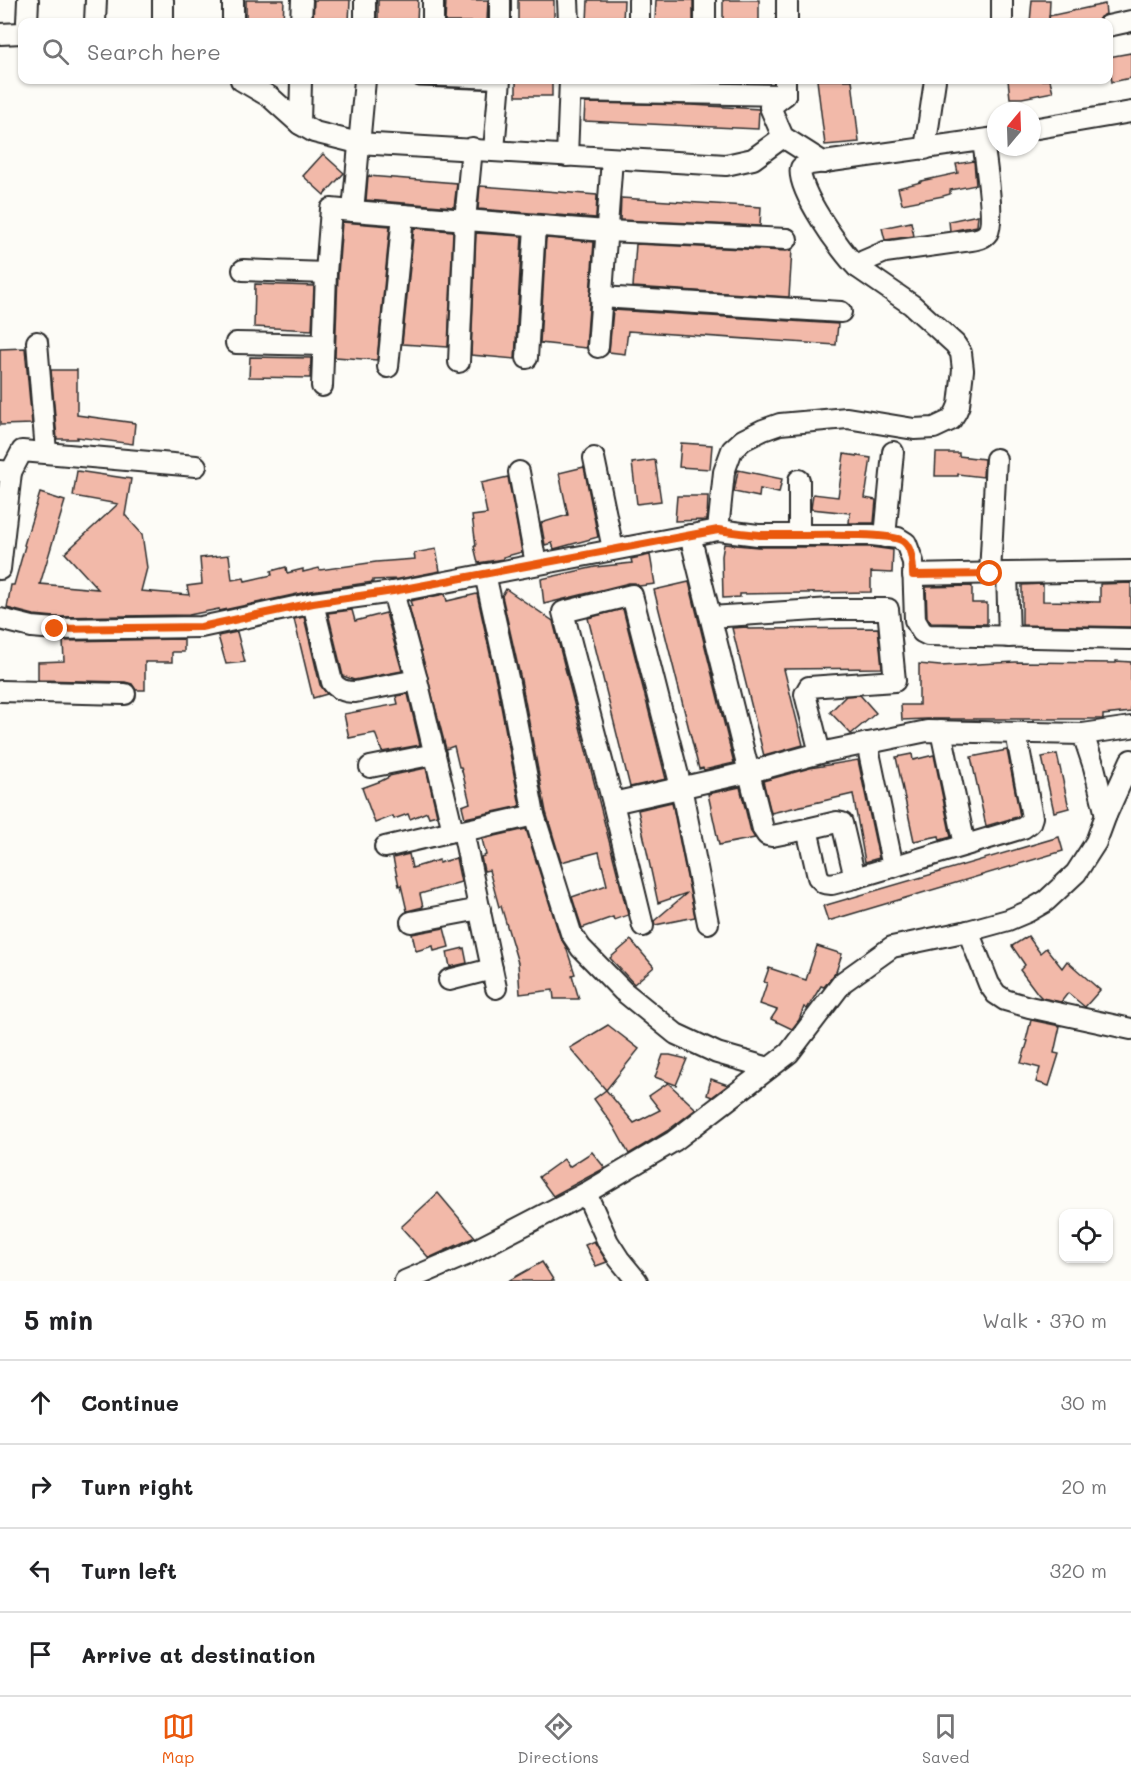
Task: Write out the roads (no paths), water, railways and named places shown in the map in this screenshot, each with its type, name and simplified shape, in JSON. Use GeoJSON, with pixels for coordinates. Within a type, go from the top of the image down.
{"type":"FeatureCollection","features":[{"type":"Feature","properties":{"kind":"street"},"geometry":{"type":"LineString","coordinates":[[27,18],[28,0]]}},
{"type":"Feature","properties":{"kind":"street"},"geometry":{"type":"LineString","coordinates":[[95,18],[96,0]]}},
{"type":"Feature","properties":{"kind":"street"},"geometry":{"type":"LineString","coordinates":[[163,18],[164,0]]}},
{"type":"Feature","properties":{"kind":"street"},"geometry":{"type":"LineString","coordinates":[[233,0],[233,18]]}},
{"type":"Feature","properties":{"kind":"street"},"geometry":{"type":"LineString","coordinates":[[301,18],[302,0]]}},
{"type":"Feature","properties":{"kind":"street"},"geometry":{"type":"LineString","coordinates":[[365,0],[365,18]]}},
{"type":"Feature","properties":{"kind":"street"},"geometry":{"type":"LineString","coordinates":[[433,18],[434,0]]}},
{"type":"Feature","properties":{"kind":"street"},"geometry":{"type":"LineString","coordinates":[[500,0],[500,18]]}},
{"type":"Feature","properties":{"kind":"street"},"geometry":{"type":"LineString","coordinates":[[568,0],[569,18]]}},
{"type":"Feature","properties":{"kind":"street"},"geometry":{"type":"LineString","coordinates":[[639,0],[639,18]]}},
{"type":"Feature","properties":{"kind":"street"},"geometry":{"type":"LineString","coordinates":[[705,0],[705,18]]}},
{"type":"Feature","properties":{"kind":"street"},"geometry":{"type":"LineString","coordinates":[[786,18],[787,0]]}},
{"type":"Feature","properties":{"kind":"street"},"geometry":{"type":"LineString","coordinates":[[1002,0],[1002,18]]}},
{"type":"Feature","properties":{"kind":"street"},"geometry":{"type":"LineString","coordinates":[[1113,25],[1131,21]]}},
{"type":"Feature","properties":{"kind":"street"},"geometry":{"type":"LineString","coordinates":[[0,34],[18,33]]}},
{"type":"Feature","properties":{"kind":"street"},"geometry":{"type":"LineString","coordinates":[[247,84],[270,98],[300,124],[314,132],[358,143],[472,148],[726,165],[753,159],[783,137]]}},
{"type":"Feature","properties":{"kind":"street"},"geometry":{"type":"LineString","coordinates":[[300,124],[301,84]]}},
{"type":"Feature","properties":{"kind":"street"},"geometry":{"type":"LineString","coordinates":[[353,211],[365,84]]}},
{"type":"Feature","properties":{"kind":"street"},"geometry":{"type":"LineString","coordinates":[[494,150],[500,84]]}},
{"type":"Feature","properties":{"kind":"street"},"geometry":{"type":"LineString","coordinates":[[925,149],[934,84]]}},
{"type":"Feature","properties":{"kind":"street"},"geometry":{"type":"LineString","coordinates":[[567,156],[571,85],[785,87]]}},
{"type":"Feature","properties":{"kind":"street"},"geometry":{"type":"LineString","coordinates":[[785,87],[770,107],[783,137],[824,163]]}},
{"type":"Feature","properties":{"kind":"street"},"geometry":{"type":"LineString","coordinates":[[1041,127],[1131,112]]}},
{"type":"Feature","properties":{"kind":"street"},"geometry":{"type":"LineString","coordinates":[[718,530],[724,472],[732,450],[743,440],[762,430],[780,424],[847,418],[914,429],[934,428],[951,420],[959,405],[963,370],[961,353],[955,344],[912,305],[849,260],[818,216],[800,176],[803,166],[987,139]]}},
{"type":"Feature","properties":{"kind":"street"},"geometry":{"type":"LineString","coordinates":[[459,362],[465,220],[472,148]]}},
{"type":"Feature","properties":{"kind":"street"},"geometry":{"type":"LineString","coordinates":[[857,267],[864,261],[885,252],[971,240],[981,238],[988,233],[990,226],[990,156]]}},
{"type":"Feature","properties":{"kind":"street"},"geometry":{"type":"LineString","coordinates":[[598,347],[612,159]]}},
{"type":"Feature","properties":{"kind":"street"},"geometry":{"type":"LineString","coordinates":[[322,386],[331,209],[606,231],[787,239]]}},
{"type":"Feature","properties":{"kind":"street"},"geometry":{"type":"LineString","coordinates":[[388,367],[403,215]]}},
{"type":"Feature","properties":{"kind":"street"},"geometry":{"type":"LineString","coordinates":[[527,358],[535,225]]}},
{"type":"Feature","properties":{"kind":"street"},"geometry":{"type":"LineString","coordinates":[[243,270],[326,273]]}},
{"type":"Feature","properties":{"kind":"street"},"geometry":{"type":"LineString","coordinates":[[601,297],[842,312]]}},
{"type":"Feature","properties":{"kind":"street"},"geometry":{"type":"LineString","coordinates":[[37,342],[46,452]]}},
{"type":"Feature","properties":{"kind":"street"},"geometry":{"type":"LineString","coordinates":[[236,343],[324,345]]}},
{"type":"Feature","properties":{"kind":"street"},"geometry":{"type":"LineString","coordinates":[[0,569],[6,472],[22,451],[196,466]]}},
{"type":"Feature","properties":{"kind":"street"},"geometry":{"type":"LineString","coordinates":[[885,537],[893,452]]}},
{"type":"Feature","properties":{"kind":"street"},"geometry":{"type":"LineString","coordinates":[[594,458],[613,549]]}},
{"type":"Feature","properties":{"kind":"street"},"geometry":{"type":"LineString","coordinates":[[996,459],[999,573],[1009,637]]}},
{"type":"Feature","properties":{"kind":"street"},"geometry":{"type":"LineString","coordinates":[[519,472],[536,564]]}},
{"type":"Feature","properties":{"kind":"street"},"geometry":{"type":"LineString","coordinates":[[799,535],[800,480]]}},
{"type":"Feature","properties":{"kind":"street"},"geometry":{"type":"LineString","coordinates":[[0,619],[32,627],[55,629],[201,627],[313,603],[393,591],[718,530],[758,535],[873,535],[898,538],[906,543],[913,562],[914,614],[917,625],[922,632],[928,635],[1131,639]]}},
{"type":"Feature","properties":{"kind":"street"},"geometry":{"type":"LineString","coordinates":[[690,535],[763,829],[767,835],[776,836],[837,822],[842,824],[855,878]]}},
{"type":"Feature","properties":{"kind":"street"},"geometry":{"type":"LineString","coordinates":[[913,575],[1131,571]]}},
{"type":"Feature","properties":{"kind":"street"},"geometry":{"type":"LineString","coordinates":[[484,574],[509,683],[534,815],[571,933],[580,948],[623,991],[676,1034],[717,1053],[769,1068]]}},
{"type":"Feature","properties":{"kind":"street"},"geometry":{"type":"LineString","coordinates":[[393,591],[435,754],[480,909],[494,979],[449,980]]}},
{"type":"Feature","properties":{"kind":"street"},"geometry":{"type":"LineString","coordinates":[[643,926],[563,612],[632,595],[681,787],[708,923]]}},
{"type":"Feature","properties":{"kind":"street"},"geometry":{"type":"LineString","coordinates":[[313,603],[332,681],[338,688],[347,692],[355,692],[417,681]]}},
{"type":"Feature","properties":{"kind":"street"},"geometry":{"type":"LineString","coordinates":[[711,617],[818,609],[888,609],[895,681],[809,687],[805,694],[820,753]]}},
{"type":"Feature","properties":{"kind":"street"},"geometry":{"type":"LineString","coordinates":[[0,691],[124,694]]}},
{"type":"Feature","properties":{"kind":"street"},"geometry":{"type":"LineString","coordinates":[[613,803],[750,772],[820,753],[927,731],[1083,734],[1131,727]]}},
{"type":"Feature","properties":{"kind":"street"},"geometry":{"type":"LineString","coordinates":[[941,731],[965,845]]}},
{"type":"Feature","properties":{"kind":"street"},"geometry":{"type":"LineString","coordinates":[[807,829],[820,880],[828,884],[1023,828],[1030,823],[1032,817],[1016,733]]}},
{"type":"Feature","properties":{"kind":"street"},"geometry":{"type":"LineString","coordinates":[[1083,734],[1106,815]]}},
{"type":"Feature","properties":{"kind":"street"},"geometry":{"type":"LineString","coordinates":[[867,743],[893,867]]}},
{"type":"Feature","properties":{"kind":"street"},"geometry":{"type":"LineString","coordinates":[[370,767],[435,754]]}},
{"type":"Feature","properties":{"kind":"street"},"geometry":{"type":"LineString","coordinates":[[405,1281],[466,1255],[586,1193],[674,1141],[789,1053],[843,982],[892,947],[1008,920],[1046,902],[1076,873],[1096,842],[1131,760]]}},
{"type":"Feature","properties":{"kind":"street"},"geometry":{"type":"LineString","coordinates":[[385,846],[534,815]]}},
{"type":"Feature","properties":{"kind":"street"},"geometry":{"type":"LineString","coordinates":[[411,922],[480,909]]}},
{"type":"Feature","properties":{"kind":"street"},"geometry":{"type":"LineString","coordinates":[[968,931],[989,984],[996,994],[1005,1000],[1131,1029]]}},
{"type":"Feature","properties":{"kind":"street"},"geometry":{"type":"LineString","coordinates":[[586,1193],[608,1242],[637,1281]]}}]}
